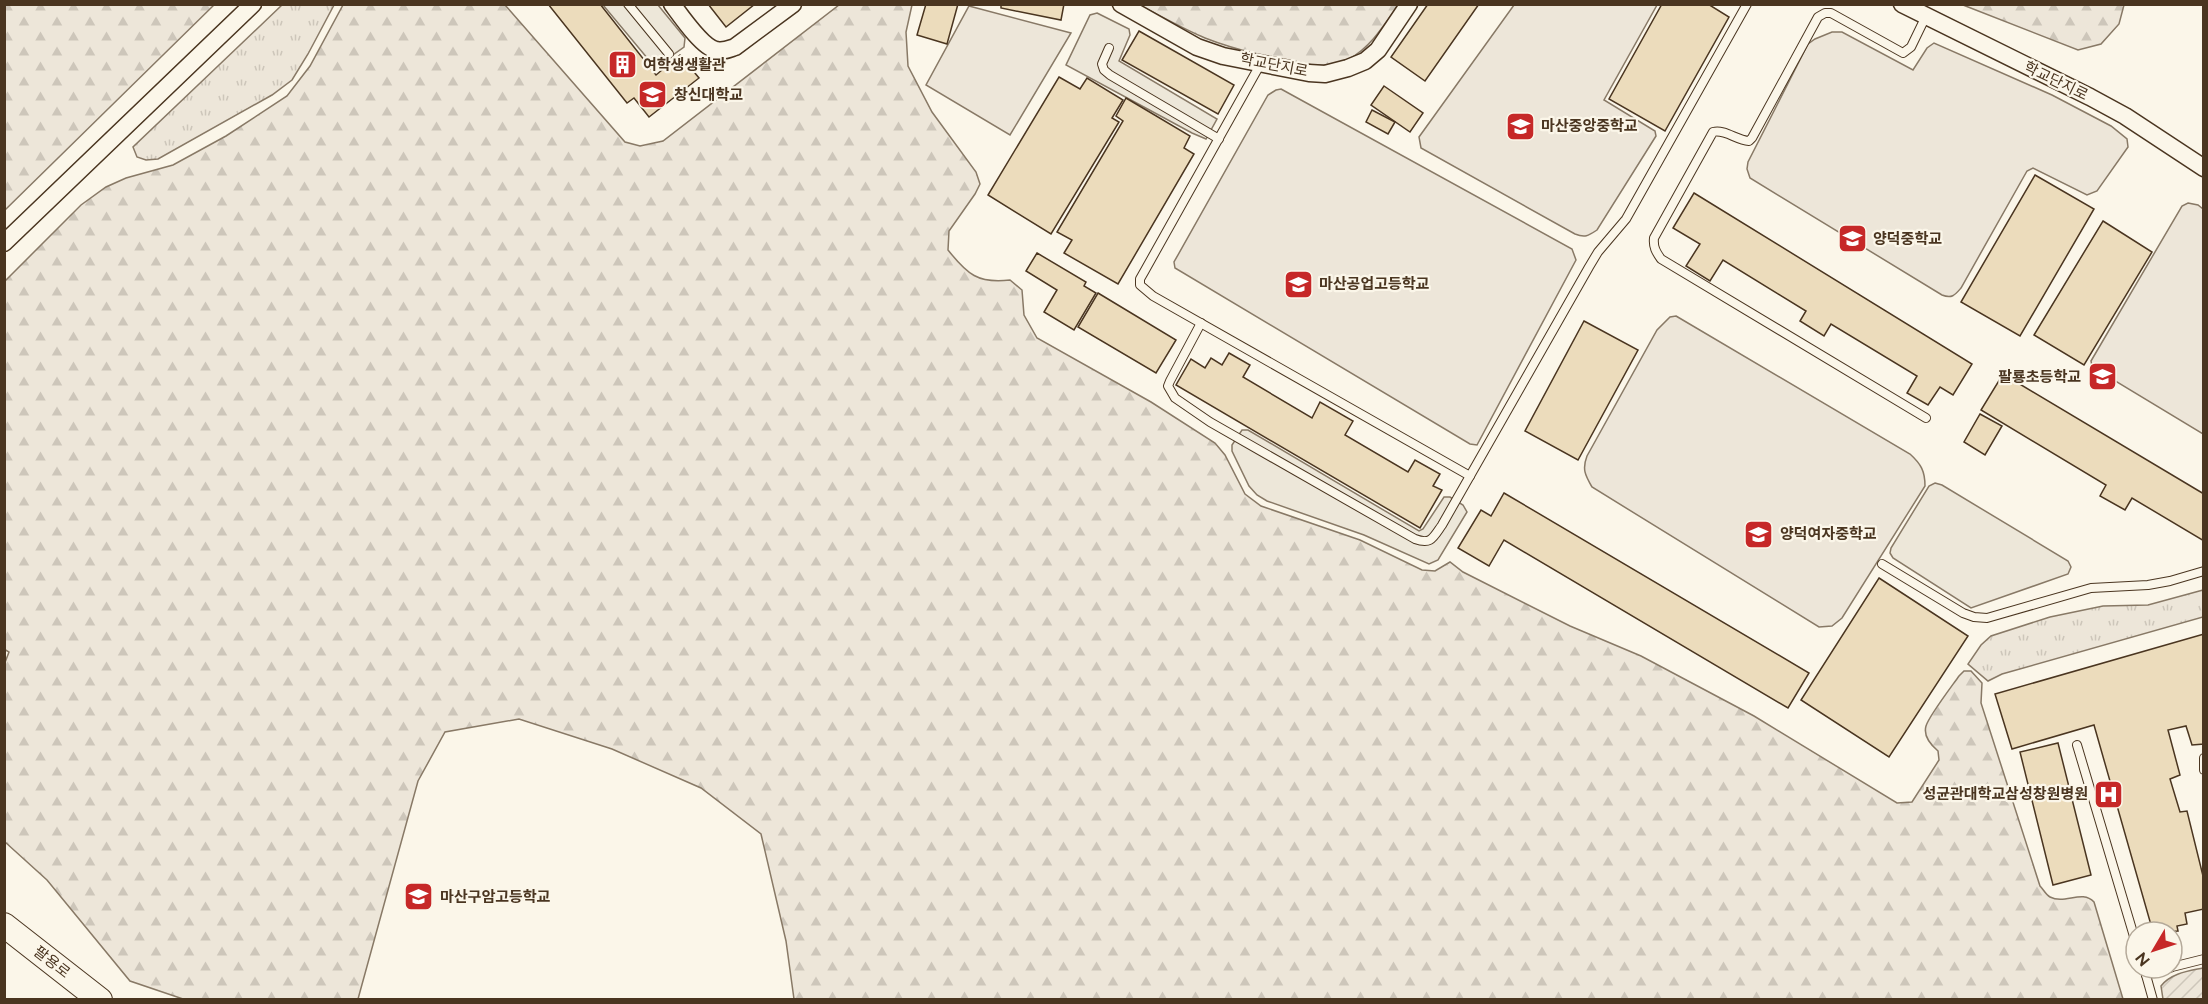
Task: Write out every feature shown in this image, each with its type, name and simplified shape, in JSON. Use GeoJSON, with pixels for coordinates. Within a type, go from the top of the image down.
{"type":"FeatureCollection","features":[{"type":"Feature","properties":{"kind":"main road","name":"팔용로"},"geometry":{"type":"LineString","coordinates":[[4,925],[100,999]]}},
{"type":"Feature","properties":{"kind":"street"},"geometry":{"type":"LineString","coordinates":[[4,243],[253,4]]}},
{"type":"Feature","properties":{"kind":"street"},"geometry":{"type":"LineString","coordinates":[[672,4],[701,39],[717,51],[735,46],[793,4]]}},
{"type":"Feature","properties":{"kind":"street","name":"학교단지로"},"geometry":{"type":"LineString","coordinates":[[1121,4],[1197,47],[1223,56],[1325,74],[1365,61],[1378,50],[1409,4]]}},
{"type":"Feature","properties":{"kind":"street","name":"학교단지로"},"geometry":{"type":"LineString","coordinates":[[1902,4],[2125,116],[2204,168]]}},
{"type":"Feature","properties":{"kind":"lane"},"geometry":{"type":"LineString","coordinates":[[628,4],[669,54]]}},
{"type":"Feature","properties":{"kind":"lane"},"geometry":{"type":"LineString","coordinates":[[1201,323],[1168,386],[1175,398],[1210,422],[1405,533],[1424,542],[1431,540],[1442,525],[1598,252],[1626,219],[1747,4]]}},
{"type":"Feature","properties":{"kind":"lane"},"geometry":{"type":"LineString","coordinates":[[1926,16],[1911,47],[1903,53],[1831,13],[1818,17],[1752,138],[1749,141],[1742,140],[1721,131],[1713,132],[1654,238],[1653,244],[1661,259],[1926,418]]}},
{"type":"Feature","properties":{"kind":"lane"},"geometry":{"type":"LineString","coordinates":[[1109,48],[1102,64],[1104,70],[1219,139]]}},
{"type":"Feature","properties":{"kind":"lane"},"geometry":{"type":"LineString","coordinates":[[1261,63],[1140,279],[1140,285],[1145,291],[1470,476]]}},
{"type":"Feature","properties":{"kind":"lane"},"geometry":{"type":"LineString","coordinates":[[1882,564],[1963,613],[1987,618],[2091,588],[2148,585],[2204,571]]}},
{"type":"Feature","properties":{"kind":"lane"},"geometry":{"type":"LineString","coordinates":[[2077,745],[2129,920]]}},
{"type":"Feature","properties":{"kind":"lane"},"geometry":{"type":"LineString","coordinates":[[2204,758],[2204,770]]}},
{"type":"Feature","properties":{"kind":"lane"},"geometry":{"type":"LineString","coordinates":[[2184,964],[2204,959]]}},
{"type":"Feature","properties":{"kind":"lane"},"geometry":{"type":"LineString","coordinates":[[2148,980],[2153,999]]}},
{"type":"Feature","properties":{"kind":"green space"},"geometry":{"type":"Polygon","coordinates":[[[5,4],[214,4],[214,5],[5,210],[5,4]]]}},
{"type":"Feature","properties":{"kind":"green space"},"geometry":{"type":"Polygon","coordinates":[[[282,5],[334,5],[292,80],[272,95],[158,159],[146,160],[137,157],[133,147],[282,5]]]}},
{"type":"Feature","properties":{"kind":"green space"},"geometry":{"type":"Polygon","coordinates":[[[343,5],[505,5],[625,142],[640,146],[663,141],[839,5],[912,5],[906,32],[908,66],[932,112],[976,172],[980,184],[949,231],[948,250],[974,276],[989,280],[1010,280],[1022,290],[1024,315],[1037,338],[1151,402],[1215,443],[1225,455],[1245,494],[1261,506],[1360,540],[1422,570],[1435,571],[1450,562],[1463,572],[1570,626],[1641,656],[1754,716],[1897,803],[1912,802],[1939,760],[1938,751],[1927,737],[1926,726],[1959,676],[1964,671],[1971,671],[1982,683],[1981,703],[2040,886],[2049,896],[2056,899],[2084,897],[2094,902],[2123,999],[794,999],[786,941],[761,834],[701,788],[612,749],[519,719],[445,732],[418,781],[358,999],[183,999],[130,981],[47,880],[5,842],[4,665],[9,652],[4,649],[5,281],[81,205],[106,187],[126,178],[173,165],[226,136],[287,96],[310,66],[343,5]]]}},
{"type":"Feature","properties":{"kind":"green space"},"geometry":{"type":"Polygon","coordinates":[[[1139,5],[1398,5],[1376,35],[1357,54],[1338,63],[1315,65],[1248,52],[1216,42],[1188,31],[1139,5]]]}},
{"type":"Feature","properties":{"kind":"green space"},"geometry":{"type":"Polygon","coordinates":[[[1514,5],[1657,5],[1604,100],[1655,131],[1656,136],[1597,230],[1586,236],[1575,234],[1421,148],[1419,137],[1514,5]]]}},
{"type":"Feature","properties":{"kind":"green space"},"geometry":{"type":"Polygon","coordinates":[[[1963,5],[2124,5],[2119,24],[2101,44],[2078,50],[1963,5]]]}},
{"type":"Feature","properties":{"kind":"green space"},"geometry":{"type":"Polygon","coordinates":[[[969,6],[1071,33],[1010,135],[926,85],[969,6]]]}},
{"type":"Feature","properties":{"kind":"green space"},"geometry":{"type":"Polygon","coordinates":[[[1832,32],[1842,32],[1913,70],[1927,48],[1934,43],[2052,95],[2111,126],[2127,139],[2128,147],[2097,191],[2087,195],[2033,168],[2027,171],[1961,288],[1953,296],[1942,295],[1750,178],[1747,169],[1748,162],[1808,44],[1832,32]]]}},
{"type":"Feature","properties":{"kind":"green space"},"geometry":{"type":"Polygon","coordinates":[[[1281,89],[1572,249],[1576,260],[1477,445],[1470,444],[1175,268],[1174,262],[1268,95],[1281,89]]]}},
{"type":"Feature","properties":{"kind":"green space"},"geometry":{"type":"Polygon","coordinates":[[[2188,203],[2198,205],[2203,209],[2203,434],[2097,370],[2092,366],[2091,361],[2182,206],[2188,203]]]}},
{"type":"Feature","properties":{"kind":"green space"},"geometry":{"type":"Polygon","coordinates":[[[1676,316],[1910,454],[1922,468],[1925,486],[1842,618],[1832,626],[1819,627],[1592,487],[1585,472],[1587,456],[1657,330],[1670,317],[1676,316]]]}},
{"type":"Feature","properties":{"kind":"green space"},"geometry":{"type":"Polygon","coordinates":[[[2203,590],[2203,617],[2002,674],[1988,681],[1968,664],[1981,645],[1991,636],[2050,617],[2103,606],[2148,605],[2203,590]]]}},
{"type":"Feature","properties":{"kind":"green space"},"geometry":{"type":"Polygon","coordinates":[[[2203,968],[2203,999],[2163,999],[2161,986],[2168,980],[2184,980],[2184,972],[2203,968]]]}},
{"type":"Feature","properties":{"kind":"shaded area"},"geometry":{"type":"Polygon","coordinates":[[[603,5],[658,5],[685,38],[684,47],[660,64],[653,65],[603,5]]]}},
{"type":"Feature","properties":{"kind":"shaded area"},"geometry":{"type":"Polygon","coordinates":[[[1097,13],[1129,29],[1130,35],[1119,61],[1217,119],[1206,139],[1066,65],[1090,15],[1097,13]]]}},
{"type":"Feature","properties":{"kind":"shaded area"},"geometry":{"type":"Polygon","coordinates":[[[1242,430],[1248,430],[1419,531],[1423,529],[1444,497],[1450,497],[1463,505],[1467,512],[1438,560],[1429,564],[1364,535],[1267,501],[1257,495],[1249,486],[1232,451],[1232,445],[1242,430]]]}},
{"type":"Feature","properties":{"kind":"shaded area"},"geometry":{"type":"Polygon","coordinates":[[[1935,483],[1942,485],[2068,561],[2071,567],[2068,574],[1971,608],[1893,558],[1890,553],[1891,548],[1929,486],[1935,483]]]}},
{"type":"Feature","properties":{"kind":"building","name":"여학생생활관"},"geometry":{"type":"Polygon","coordinates":[[[548,4],[600,4],[656,75],[680,55],[699,78],[649,117],[634,98],[627,103],[548,4]]]}},
{"type":"Feature","properties":{"kind":"building"},"geometry":{"type":"Polygon","coordinates":[[[708,4],[755,4],[726,27],[708,4]]]}},
{"type":"Feature","properties":{"kind":"building"},"geometry":{"type":"Polygon","coordinates":[[[926,4],[958,4],[947,44],[917,35],[926,4]]]}},
{"type":"Feature","properties":{"kind":"building"},"geometry":{"type":"Polygon","coordinates":[[[1001,4],[1064,4],[1061,20],[1001,8],[1001,4]]]}},
{"type":"Feature","properties":{"kind":"building"},"geometry":{"type":"Polygon","coordinates":[[[1428,4],[1479,4],[1425,81],[1391,57],[1428,4]]]}},
{"type":"Feature","properties":{"kind":"building"},"geometry":{"type":"Polygon","coordinates":[[[1662,4],[1708,4],[1729,17],[1665,131],[1609,99],[1662,4]]]}},
{"type":"Feature","properties":{"kind":"building"},"geometry":{"type":"Polygon","coordinates":[[[1139,31],[1234,85],[1218,114],[1122,60],[1139,31]]]}},
{"type":"Feature","properties":{"kind":"building"},"geometry":{"type":"Polygon","coordinates":[[[1059,77],[1080,89],[1087,78],[1123,100],[1112,118],[1119,122],[1051,234],[988,195],[1059,77]]]}},
{"type":"Feature","properties":{"kind":"building"},"geometry":{"type":"Polygon","coordinates":[[[1384,86],[1423,113],[1410,132],[1371,105],[1384,86]]]}},
{"type":"Feature","properties":{"kind":"building"},"geometry":{"type":"Polygon","coordinates":[[[1126,98],[1190,136],[1184,148],[1194,154],[1118,284],[1064,253],[1072,240],[1057,232],[1123,121],[1116,116],[1126,98]]]}},
{"type":"Feature","properties":{"kind":"building"},"geometry":{"type":"Polygon","coordinates":[[[1372,110],[1395,122],[1388,134],[1366,122],[1372,110]]]}},
{"type":"Feature","properties":{"kind":"building"},"geometry":{"type":"Polygon","coordinates":[[[2035,175],[2094,209],[2020,336],[1961,302],[2035,175]]]}},
{"type":"Feature","properties":{"kind":"building"},"geometry":{"type":"Polygon","coordinates":[[[1694,193],[1972,364],[1953,395],[1940,387],[1928,405],[1907,393],[1917,376],[1831,324],[1824,336],[1800,321],[1806,311],[1723,260],[1710,281],[1686,266],[1700,244],[1673,228],[1694,193]]]}},
{"type":"Feature","properties":{"kind":"building"},"geometry":{"type":"Polygon","coordinates":[[[2103,221],[2152,252],[2084,365],[2034,335],[2103,221]]]}},
{"type":"Feature","properties":{"kind":"building"},"geometry":{"type":"Polygon","coordinates":[[[1037,253],[1086,282],[1084,286],[1096,293],[1074,330],[1044,312],[1057,290],[1026,271],[1037,253]]]}},
{"type":"Feature","properties":{"kind":"building"},"geometry":{"type":"Polygon","coordinates":[[[1098,293],[1176,340],[1156,373],[1078,327],[1098,293]]]}},
{"type":"Feature","properties":{"kind":"building"},"geometry":{"type":"Polygon","coordinates":[[[1584,321],[1638,350],[1578,460],[1525,431],[1584,321]]]}},
{"type":"Feature","properties":{"kind":"building"},"geometry":{"type":"Polygon","coordinates":[[[1229,353],[1250,365],[1243,377],[1312,418],[1320,402],[1353,421],[1345,435],[1408,472],[1415,460],[1440,474],[1433,486],[1442,490],[1420,528],[1176,385],[1191,359],[1205,368],[1211,358],[1222,365],[1229,353]]]}},
{"type":"Feature","properties":{"kind":"building"},"geometry":{"type":"Polygon","coordinates":[[[2003,374],[2204,494],[2204,541],[2132,498],[2125,510],[2100,496],[2106,485],[1981,410],[2003,374]]]}},
{"type":"Feature","properties":{"kind":"building"},"geometry":{"type":"Polygon","coordinates":[[[1980,414],[2002,426],[1985,455],[1964,442],[1980,414]]]}},
{"type":"Feature","properties":{"kind":"building"},"geometry":{"type":"Polygon","coordinates":[[[1504,493],[1809,673],[1788,708],[1504,540],[1489,566],[1458,548],[1481,510],[1491,516],[1504,493]]]}},
{"type":"Feature","properties":{"kind":"building"},"geometry":{"type":"Polygon","coordinates":[[[1879,578],[1968,636],[1889,757],[1801,700],[1879,578]]]}},
{"type":"Feature","properties":{"kind":"building"},"geometry":{"type":"Polygon","coordinates":[[[2204,634],[2204,744],[2192,745],[2186,726],[2168,730],[2180,775],[2170,779],[2180,812],[2187,811],[2204,880],[2204,909],[2185,913],[2187,924],[2184,925],[2184,920],[2150,920],[2094,725],[2012,749],[1995,694],[2204,634]]]}},
{"type":"Feature","properties":{"kind":"building"},"geometry":{"type":"Polygon","coordinates":[[[2058,743],[2091,875],[2053,885],[2020,752],[2058,743]]]}},
{"type":"Feature","properties":{"kind":"place","name":"여학생생활관"},"geometry":{"type":"Point","coordinates":[622,65]}},
{"type":"Feature","properties":{"kind":"place","name":"창신대학교"},"geometry":{"type":"Point","coordinates":[653,95]}},
{"type":"Feature","properties":{"kind":"place","name":"마산중앙중학교"},"geometry":{"type":"Point","coordinates":[1520,126]}},
{"type":"Feature","properties":{"kind":"place","name":"양덕중학교"},"geometry":{"type":"Point","coordinates":[1852,239]}},
{"type":"Feature","properties":{"kind":"place","name":"마산공업고등학교"},"geometry":{"type":"Point","coordinates":[1298,284]}},
{"type":"Feature","properties":{"kind":"place","name":"팔룡초등학교"},"geometry":{"type":"Point","coordinates":[2102,377]}},
{"type":"Feature","properties":{"kind":"place","name":"양덕여자중학교"},"geometry":{"type":"Point","coordinates":[1759,534]}},
{"type":"Feature","properties":{"kind":"place","name":"성균관대학교삼성창원병원"},"geometry":{"type":"Point","coordinates":[2109,794]}},
{"type":"Feature","properties":{"kind":"place","name":"마산구암고등학교"},"geometry":{"type":"Point","coordinates":[419,897]}}]}
